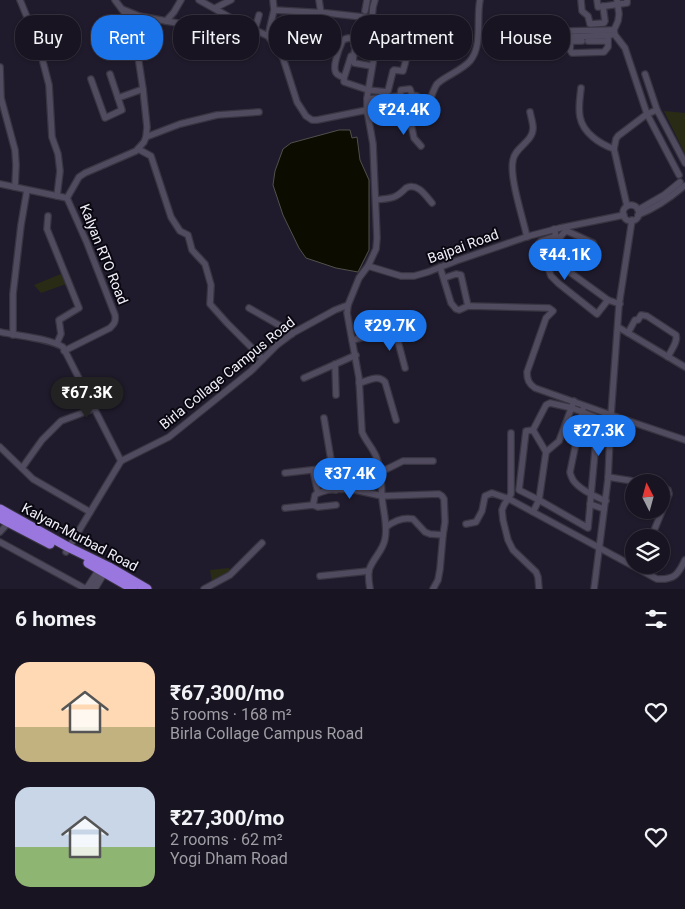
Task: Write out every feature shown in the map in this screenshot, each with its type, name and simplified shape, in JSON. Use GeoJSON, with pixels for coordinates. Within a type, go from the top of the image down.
{"type":"FeatureCollection","features":[{"type":"Feature","properties":{"kind":"highway","name":"Kalyan-Murbad Road"},"geometry":{"type":"LineString","coordinates":[[0,509],[67,550],[147,589]]}},
{"type":"Feature","properties":{"kind":"highway"},"geometry":{"type":"LineString","coordinates":[[0,518],[67,550]]}},
{"type":"Feature","properties":{"kind":"highway"},"geometry":{"type":"LineString","coordinates":[[103,568],[133,589]]}},
{"type":"Feature","properties":{"kind":"street"},"geometry":{"type":"LineString","coordinates":[[20,0],[34,34],[49,85],[52,137],[58,154],[60,171],[56,196]]}},
{"type":"Feature","properties":{"kind":"street"},"geometry":{"type":"LineString","coordinates":[[0,184],[66,198],[79,177],[138,149],[144,142],[147,127],[136,43],[132,29],[115,0]]}},
{"type":"Feature","properties":{"kind":"street"},"geometry":{"type":"LineString","coordinates":[[166,21],[181,0]]}},
{"type":"Feature","properties":{"kind":"street"},"geometry":{"type":"LineString","coordinates":[[199,0],[226,15]]}},
{"type":"Feature","properties":{"kind":"street"},"geometry":{"type":"LineString","coordinates":[[214,8],[231,0]]}},
{"type":"Feature","properties":{"kind":"street"},"geometry":{"type":"LineString","coordinates":[[268,36],[274,10],[273,0]]}},
{"type":"Feature","properties":{"kind":"street"},"geometry":{"type":"LineString","coordinates":[[319,0],[321,13]]}},
{"type":"Feature","properties":{"kind":"street"},"geometry":{"type":"LineString","coordinates":[[365,12],[372,0]]}},
{"type":"Feature","properties":{"kind":"street"},"geometry":{"type":"LineString","coordinates":[[372,0],[372,15]]}},
{"type":"Feature","properties":{"kind":"street"},"geometry":{"type":"LineString","coordinates":[[259,31],[268,36],[283,58],[297,102],[306,116],[312,120],[367,112],[422,109],[428,106],[437,84],[470,61],[475,52],[478,42],[480,0]]}},
{"type":"Feature","properties":{"kind":"street"},"geometry":{"type":"LineString","coordinates":[[581,0],[582,11],[588,16],[588,22],[592,24],[604,23],[603,6]]}},
{"type":"Feature","properties":{"kind":"street"},"geometry":{"type":"LineString","coordinates":[[596,0],[598,7],[627,1]]}},
{"type":"Feature","properties":{"kind":"street"},"geometry":{"type":"LineString","coordinates":[[571,36],[585,41],[608,38],[615,33],[619,14],[617,2]]}},
{"type":"Feature","properties":{"kind":"street"},"geometry":{"type":"LineString","coordinates":[[122,9],[139,16],[173,22]]}},
{"type":"Feature","properties":{"kind":"street"},"geometry":{"type":"LineString","coordinates":[[274,10],[351,16]]}},
{"type":"Feature","properties":{"kind":"street"},"geometry":{"type":"LineString","coordinates":[[594,33],[608,38]]}},
{"type":"Feature","properties":{"kind":"street"},"geometry":{"type":"LineString","coordinates":[[571,36],[615,33]]}},
{"type":"Feature","properties":{"kind":"street"},"geometry":{"type":"LineString","coordinates":[[615,33],[625,48],[647,114],[681,173],[679,179],[683,185],[658,206],[638,212]]}},
{"type":"Feature","properties":{"kind":"street"},"geometry":{"type":"LineString","coordinates":[[571,36],[570,50],[572,53],[604,52],[608,47],[608,38]]}},
{"type":"Feature","properties":{"kind":"street"},"geometry":{"type":"LineString","coordinates":[[344,78],[355,41],[349,38],[343,41],[334,68],[337,75],[344,78],[344,82],[368,90],[388,91],[392,71],[403,71],[406,60]]}},
{"type":"Feature","properties":{"kind":"street"},"geometry":{"type":"LineString","coordinates":[[353,60],[354,63],[372,66]]}},
{"type":"Feature","properties":{"kind":"street"},"geometry":{"type":"LineString","coordinates":[[370,589],[369,571],[383,547],[386,527],[378,460],[362,432],[360,384],[347,313],[348,305],[359,278],[368,266],[376,248],[373,144],[367,112],[368,90],[373,60]]}},
{"type":"Feature","properties":{"kind":"street"},"geometry":{"type":"LineString","coordinates":[[0,67],[0,99],[15,150],[15,187]]}},
{"type":"Feature","properties":{"kind":"street"},"geometry":{"type":"LineString","coordinates":[[91,79],[105,118],[122,110],[110,74]]}},
{"type":"Feature","properties":{"kind":"street"},"geometry":{"type":"LineString","coordinates":[[645,74],[657,110],[685,163]]}},
{"type":"Feature","properties":{"kind":"street"},"geometry":{"type":"LineString","coordinates":[[581,88],[579,107],[580,118],[584,126],[601,144],[614,149]]}},
{"type":"Feature","properties":{"kind":"street"},"geometry":{"type":"LineString","coordinates":[[118,98],[143,89]]}},
{"type":"Feature","properties":{"kind":"street"},"geometry":{"type":"LineString","coordinates":[[367,99],[400,96],[401,90],[410,89],[412,95],[417,96],[417,106],[402,110]]}},
{"type":"Feature","properties":{"kind":"street"},"geometry":{"type":"LineString","coordinates":[[402,110],[411,124],[414,138],[421,146]]}},
{"type":"Feature","properties":{"kind":"street"},"geometry":{"type":"LineString","coordinates":[[627,206],[635,206],[638,212],[636,219],[627,219],[624,215],[624,210],[627,206],[614,143],[618,136],[647,114],[657,110]]}},
{"type":"Feature","properties":{"kind":"street"},"geometry":{"type":"LineString","coordinates":[[146,137],[180,124],[217,115],[259,112]]}},
{"type":"Feature","properties":{"kind":"street"},"geometry":{"type":"LineString","coordinates":[[527,237],[512,173],[512,161],[515,153],[531,137],[533,127],[530,112]]}},
{"type":"Feature","properties":{"kind":"street"},"geometry":{"type":"LineString","coordinates":[[138,149],[151,156],[171,217],[180,231],[188,235],[192,250],[205,264],[211,285],[210,304],[263,359]]}},
{"type":"Feature","properties":{"kind":"street"},"geometry":{"type":"LineString","coordinates":[[376,200],[395,197],[411,186],[417,187],[423,192],[432,204]]}},
{"type":"Feature","properties":{"kind":"street"},"geometry":{"type":"LineString","coordinates":[[14,335],[13,294],[27,190]]}},
{"type":"Feature","properties":{"kind":"street","name":"Kalyan RTO Road"},"geometry":{"type":"LineString","coordinates":[[64,351],[110,328],[116,320],[87,243],[66,198]]}},
{"type":"Feature","properties":{"kind":"street","name":"Bajpai Road"},"geometry":{"type":"LineString","coordinates":[[368,266],[401,276],[414,276],[554,229],[624,215]]}},
{"type":"Feature","properties":{"kind":"street"},"geometry":{"type":"LineString","coordinates":[[48,216],[47,228],[79,308],[59,320],[61,334],[57,343]]}},
{"type":"Feature","properties":{"kind":"street"},"geometry":{"type":"LineString","coordinates":[[594,589],[606,501],[620,304],[632,220]]}},
{"type":"Feature","properties":{"kind":"street"},"geometry":{"type":"LineString","coordinates":[[554,229],[564,268],[608,300],[620,304]]}},
{"type":"Feature","properties":{"kind":"street"},"geometry":{"type":"LineString","coordinates":[[556,241],[567,231],[594,245],[588,258],[556,241],[541,241],[539,243],[551,276],[597,314],[608,300]]}},
{"type":"Feature","properties":{"kind":"street"},"geometry":{"type":"LineString","coordinates":[[440,267],[451,303],[456,309],[459,310],[468,306],[550,308],[553,311],[546,318],[527,372],[527,378],[535,388],[685,440]]}},
{"type":"Feature","properties":{"kind":"street"},"geometry":{"type":"LineString","coordinates":[[444,278],[456,274],[461,275],[468,306]]}},
{"type":"Feature","properties":{"kind":"street","name":"Birla Collage Campus Road"},"geometry":{"type":"LineString","coordinates":[[121,461],[169,437],[251,371],[277,345],[292,334],[335,310],[348,305]]}},
{"type":"Feature","properties":{"kind":"street"},"geometry":{"type":"LineString","coordinates":[[249,308],[292,334]]}},
{"type":"Feature","properties":{"kind":"street"},"geometry":{"type":"LineString","coordinates":[[628,333],[635,320],[638,320],[641,315],[647,316],[676,335],[676,342],[668,357]]}},
{"type":"Feature","properties":{"kind":"street"},"geometry":{"type":"LineString","coordinates":[[618,327],[685,367]]}},
{"type":"Feature","properties":{"kind":"street"},"geometry":{"type":"LineString","coordinates":[[352,340],[404,328]]}},
{"type":"Feature","properties":{"kind":"street"},"geometry":{"type":"LineString","coordinates":[[395,330],[405,368]]}},
{"type":"Feature","properties":{"kind":"street"},"geometry":{"type":"LineString","coordinates":[[0,332],[57,343],[63,347],[121,461],[67,550]]}},
{"type":"Feature","properties":{"kind":"street"},"geometry":{"type":"LineString","coordinates":[[304,378],[356,355]]}},
{"type":"Feature","properties":{"kind":"street"},"geometry":{"type":"LineString","coordinates":[[335,364],[336,395]]}},
{"type":"Feature","properties":{"kind":"street"},"geometry":{"type":"LineString","coordinates":[[360,384],[377,378],[383,379],[396,420]]}},
{"type":"Feature","properties":{"kind":"street"},"geometry":{"type":"LineString","coordinates":[[531,511],[537,499],[546,452],[560,440],[574,401]]}},
{"type":"Feature","properties":{"kind":"street"},"geometry":{"type":"LineString","coordinates":[[550,403],[572,408],[595,417],[588,528],[519,490],[526,431],[533,430],[546,405],[550,403]]}},
{"type":"Feature","properties":{"kind":"street"},"geometry":{"type":"LineString","coordinates":[[584,404],[570,472],[572,479],[591,495],[606,501]]}},
{"type":"Feature","properties":{"kind":"street"},"geometry":{"type":"LineString","coordinates":[[22,468],[42,440],[60,421],[93,409]]}},
{"type":"Feature","properties":{"kind":"street"},"geometry":{"type":"LineString","coordinates":[[324,418],[336,490]]}},
{"type":"Feature","properties":{"kind":"street"},"geometry":{"type":"LineString","coordinates":[[533,430],[546,452]]}},
{"type":"Feature","properties":{"kind":"street"},"geometry":{"type":"LineString","coordinates":[[511,433],[511,494],[502,510],[503,520],[508,540],[513,550],[536,572],[539,589]]}},
{"type":"Feature","properties":{"kind":"street"},"geometry":{"type":"LineString","coordinates":[[0,446],[33,479],[90,512]]}},
{"type":"Feature","properties":{"kind":"street"},"geometry":{"type":"LineString","coordinates":[[380,470],[403,461],[433,461]]}},
{"type":"Feature","properties":{"kind":"street"},"geometry":{"type":"LineString","coordinates":[[285,473],[316,469],[318,493]]}},
{"type":"Feature","properties":{"kind":"street"},"geometry":{"type":"LineString","coordinates":[[608,477],[625,480]]}},
{"type":"Feature","properties":{"kind":"street"},"geometry":{"type":"LineString","coordinates":[[313,505],[315,495],[318,493],[336,490],[355,490],[382,496],[435,494],[442,496],[445,507],[445,522],[440,569],[438,580],[433,589]]}},
{"type":"Feature","properties":{"kind":"street"},"geometry":{"type":"LineString","coordinates":[[466,524],[476,522],[482,511],[485,496],[492,493],[508,499],[625,561]]}},
{"type":"Feature","properties":{"kind":"street"},"geometry":{"type":"LineString","coordinates":[[590,504],[604,509]]}},
{"type":"Feature","properties":{"kind":"street"},"geometry":{"type":"LineString","coordinates":[[285,508],[336,505]]}},
{"type":"Feature","properties":{"kind":"street"},"geometry":{"type":"LineString","coordinates":[[386,527],[394,521],[408,518],[413,519],[430,534],[443,535]]}},
{"type":"Feature","properties":{"kind":"street"},"geometry":{"type":"LineString","coordinates":[[0,532],[9,522]]}},
{"type":"Feature","properties":{"kind":"street"},"geometry":{"type":"LineString","coordinates":[[0,542],[87,589],[103,568]]}},
{"type":"Feature","properties":{"kind":"street"},"geometry":{"type":"LineString","coordinates":[[204,589],[230,576],[262,543]]}},
{"type":"Feature","properties":{"kind":"street"},"geometry":{"type":"LineString","coordinates":[[650,574],[657,578],[671,578],[680,571],[685,560]]}},
{"type":"Feature","properties":{"kind":"street"},"geometry":{"type":"LineString","coordinates":[[94,589],[103,568]]}},
{"type":"Feature","properties":{"kind":"street"},"geometry":{"type":"LineString","coordinates":[[320,576],[369,571]]}},
{"type":"Feature","properties":{"kind":"green space"},"geometry":{"type":"Polygon","coordinates":[[[664,111],[685,113],[685,154],[664,111]]]}},
{"type":"Feature","properties":{"kind":"green space"},"geometry":{"type":"Polygon","coordinates":[[[61,274],[66,284],[41,293],[34,285],[61,274]]]}},
{"type":"Feature","properties":{"kind":"green space"},"geometry":{"type":"Polygon","coordinates":[[[229,568],[231,573],[212,582],[210,570],[229,568]]]}},
{"type":"Feature","properties":{"kind":"shaded area"},"geometry":{"type":"Polygon","coordinates":[[[339,130],[350,130],[352,138],[357,137],[360,160],[369,180],[369,250],[358,272],[336,268],[306,258],[283,215],[273,185],[275,171],[283,149],[291,143],[339,130]]]}}]}
